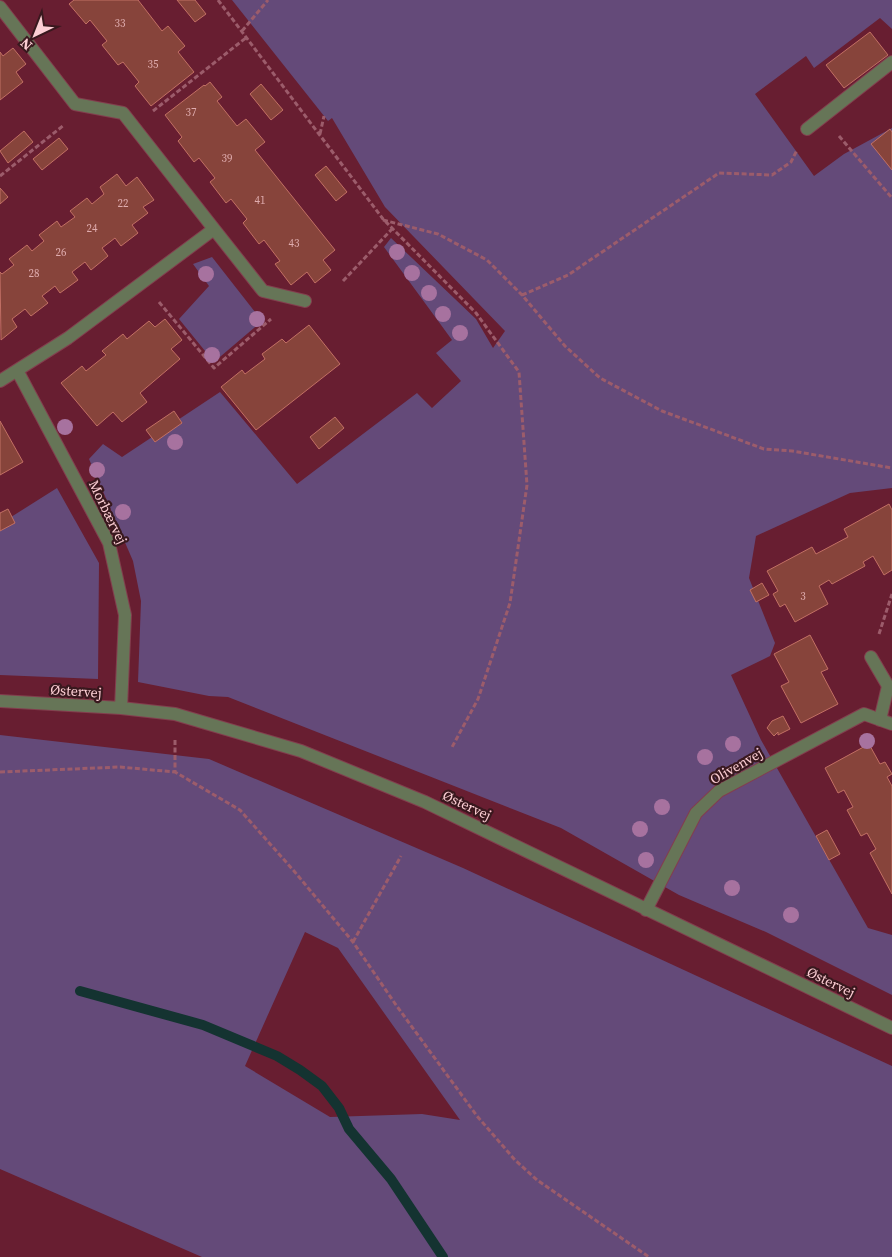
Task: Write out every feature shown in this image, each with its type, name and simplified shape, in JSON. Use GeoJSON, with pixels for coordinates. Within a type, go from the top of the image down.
{"type":"FeatureCollection","features":[{"type":"Feature","properties":{"kind":"street"},"geometry":{"type":"LineString","coordinates":[[0,7],[75,104],[124,113],[263,291],[305,301]]}},
{"type":"Feature","properties":{"kind":"street"},"geometry":{"type":"LineString","coordinates":[[807,129],[892,62]]}},
{"type":"Feature","properties":{"kind":"street"},"geometry":{"type":"LineString","coordinates":[[0,381],[18,372],[68,338],[214,229]]}},
{"type":"Feature","properties":{"kind":"street","name":"Morbærvej"},"geometry":{"type":"LineString","coordinates":[[18,372],[109,543],[125,615],[121,708]]}},
{"type":"Feature","properties":{"kind":"street"},"geometry":{"type":"LineString","coordinates":[[871,657],[888,686],[886,722]]}},
{"type":"Feature","properties":{"kind":"street","name":"Østervej"},"geometry":{"type":"LineString","coordinates":[[0,701],[121,708],[175,714],[301,751],[416,798],[892,1028]]}},
{"type":"Feature","properties":{"kind":"street","name":"Olivenvej"},"geometry":{"type":"LineString","coordinates":[[646,910],[696,813],[719,791],[864,714],[886,722]]}},
{"type":"Feature","properties":{"kind":"path"},"geometry":{"type":"LineString","coordinates":[[218,0],[383,219],[476,313],[519,372],[527,485],[510,603],[478,699],[451,749]]}},
{"type":"Feature","properties":{"kind":"path"},"geometry":{"type":"LineString","coordinates":[[242,30],[268,0]]}},
{"type":"Feature","properties":{"kind":"path"},"geometry":{"type":"LineString","coordinates":[[134,127],[247,37]]}},
{"type":"Feature","properties":{"kind":"path"},"geometry":{"type":"LineString","coordinates":[[0,176],[63,126],[75,104]]}},
{"type":"Feature","properties":{"kind":"path"},"geometry":{"type":"LineString","coordinates":[[320,134],[324,116]]}},
{"type":"Feature","properties":{"kind":"path"},"geometry":{"type":"LineString","coordinates":[[823,116],[892,198]]}},
{"type":"Feature","properties":{"kind":"path"},"geometry":{"type":"LineString","coordinates":[[522,296],[568,275],[719,173],[772,175],[791,162],[807,129]]}},
{"type":"Feature","properties":{"kind":"path"},"geometry":{"type":"LineString","coordinates":[[383,219],[438,234],[486,260],[522,296],[565,346],[600,378],[662,411],[764,449],[792,451],[892,468]]}},
{"type":"Feature","properties":{"kind":"path"},"geometry":{"type":"LineString","coordinates":[[343,281],[392,229]]}},
{"type":"Feature","properties":{"kind":"path"},"geometry":{"type":"LineString","coordinates":[[169,314],[214,368],[275,315],[263,291]]}},
{"type":"Feature","properties":{"kind":"path"},"geometry":{"type":"LineString","coordinates":[[871,657],[892,594]]}},
{"type":"Feature","properties":{"kind":"path"},"geometry":{"type":"LineString","coordinates":[[175,714],[175,772]]}},
{"type":"Feature","properties":{"kind":"path"},"geometry":{"type":"LineString","coordinates":[[0,772],[120,767],[175,772],[240,810],[353,942],[396,1005],[477,1116],[515,1160],[544,1185],[649,1257]]}},
{"type":"Feature","properties":{"kind":"path"},"geometry":{"type":"LineString","coordinates":[[353,942],[401,856]]}},
{"type":"Feature","properties":{"kind":"shaded area"},"geometry":{"type":"Polygon","coordinates":[[[232,0],[892,0],[892,29],[880,18],[814,68],[806,56],[755,94],[814,176],[844,154],[892,128],[892,488],[850,493],[756,536],[749,578],[775,643],[770,656],[731,675],[761,740],[868,928],[892,935],[892,995],[766,932],[679,895],[561,828],[228,697],[209,696],[138,682],[141,601],[133,561],[89,459],[103,444],[122,457],[220,392],[297,484],[417,393],[432,408],[461,381],[436,353],[452,340],[384,247],[391,238],[476,319],[493,348],[505,331],[385,207],[332,118],[328,121],[232,0]]]}},
{"type":"Feature","properties":{"kind":"shaded area"},"geometry":{"type":"Polygon","coordinates":[[[212,257],[262,321],[214,362],[179,319],[209,286],[193,264],[212,257]]]}},
{"type":"Feature","properties":{"kind":"shaded area"},"geometry":{"type":"Polygon","coordinates":[[[57,488],[99,563],[98,679],[0,675],[0,524],[57,488]]]}},
{"type":"Feature","properties":{"kind":"shaded area"},"geometry":{"type":"Polygon","coordinates":[[[0,735],[209,759],[463,868],[892,1066],[892,1257],[202,1257],[0,1169],[0,735]],[[305,932],[245,1066],[330,1117],[422,1114],[460,1120],[338,948],[305,932]]]}},
{"type":"Feature","properties":{"kind":"building"},"geometry":{"type":"Polygon","coordinates":[[[74,0],[138,0],[162,31],[168,26],[185,46],[178,52],[194,72],[151,106],[135,86],[139,82],[123,62],[118,65],[102,45],[107,41],[90,20],[86,24],[69,4],[74,0]]]}},
{"type":"Feature","properties":{"kind":"building"},"geometry":{"type":"Polygon","coordinates":[[[177,0],[195,0],[206,14],[195,22],[177,0]]]}},
{"type":"Feature","properties":{"kind":"building"},"geometry":{"type":"Polygon","coordinates":[[[870,32],[888,55],[844,88],[826,65],[870,32]]]}},
{"type":"Feature","properties":{"kind":"building"},"geometry":{"type":"Polygon","coordinates":[[[13,48],[26,64],[16,72],[23,82],[0,100],[0,52],[3,56],[13,48]]]}},
{"type":"Feature","properties":{"kind":"building"},"geometry":{"type":"Polygon","coordinates":[[[210,82],[222,97],[217,101],[237,126],[246,119],[265,142],[255,150],[335,250],[323,260],[331,270],[315,283],[307,272],[291,285],[275,264],[280,261],[264,240],[259,244],[243,223],[247,219],[231,199],[226,203],[210,182],[215,178],[199,158],[194,162],[178,141],[182,137],[165,115],[210,82]]]}},
{"type":"Feature","properties":{"kind":"building"},"geometry":{"type":"Polygon","coordinates":[[[261,84],[283,110],[271,120],[250,94],[261,84]]]}},
{"type":"Feature","properties":{"kind":"building"},"geometry":{"type":"Polygon","coordinates":[[[890,129],[892,132],[892,170],[871,144],[890,129]]]}},
{"type":"Feature","properties":{"kind":"building"},"geometry":{"type":"Polygon","coordinates":[[[24,131],[33,142],[8,163],[0,151],[24,131]]]}},
{"type":"Feature","properties":{"kind":"building"},"geometry":{"type":"Polygon","coordinates":[[[59,138],[68,149],[42,170],[33,159],[59,138]]]}},
{"type":"Feature","properties":{"kind":"building"},"geometry":{"type":"Polygon","coordinates":[[[326,166],[347,192],[336,201],[315,175],[326,166]]]}},
{"type":"Feature","properties":{"kind":"building"},"geometry":{"type":"Polygon","coordinates":[[[117,174],[126,186],[137,177],[154,200],[143,207],[148,213],[132,225],[138,233],[121,246],[115,238],[102,248],[108,256],[91,270],[85,262],[72,272],[78,280],[60,293],[55,286],[42,296],[48,303],[31,316],[25,309],[12,319],[17,327],[1,340],[0,272],[2,274],[14,265],[9,259],[27,245],[32,251],[44,241],[39,235],[57,221],[61,227],[75,217],[70,211],[87,198],[92,204],[104,194],[100,187],[117,174]]]}},
{"type":"Feature","properties":{"kind":"building"},"geometry":{"type":"Polygon","coordinates":[[[0,188],[8,197],[0,204],[0,188]]]}},
{"type":"Feature","properties":{"kind":"building"},"geometry":{"type":"Polygon","coordinates":[[[165,319],[182,340],[171,349],[180,359],[140,393],[147,402],[122,422],[113,412],[97,426],[61,383],[82,366],[86,371],[106,355],[102,351],[123,334],[127,339],[149,321],[155,327],[165,319]]]}},
{"type":"Feature","properties":{"kind":"building"},"geometry":{"type":"Polygon","coordinates":[[[309,325],[340,364],[256,430],[221,387],[242,370],[245,374],[265,359],[262,354],[282,339],[286,343],[309,325]]]}},
{"type":"Feature","properties":{"kind":"building"},"geometry":{"type":"Polygon","coordinates":[[[174,411],[182,423],[155,442],[146,430],[174,411]]]}},
{"type":"Feature","properties":{"kind":"building"},"geometry":{"type":"Polygon","coordinates":[[[335,417],[344,428],[319,449],[310,437],[335,417]]]}},
{"type":"Feature","properties":{"kind":"building"},"geometry":{"type":"Polygon","coordinates":[[[0,421],[23,462],[0,475],[0,421]]]}},
{"type":"Feature","properties":{"kind":"building"},"geometry":{"type":"Polygon","coordinates":[[[889,504],[892,510],[892,570],[884,575],[873,556],[863,562],[865,566],[832,584],[829,580],[819,586],[828,604],[795,622],[785,604],[780,607],[773,594],[778,591],[767,571],[812,547],[816,554],[848,537],[844,529],[889,504]]]}},
{"type":"Feature","properties":{"kind":"building"},"geometry":{"type":"Polygon","coordinates":[[[8,509],[15,523],[0,531],[0,513],[8,509]]]}},
{"type":"Feature","properties":{"kind":"building"},"geometry":{"type":"Polygon","coordinates":[[[762,583],[769,595],[756,602],[750,590],[762,583]]]}},
{"type":"Feature","properties":{"kind":"building"},"geometry":{"type":"Polygon","coordinates":[[[810,635],[828,669],[821,672],[838,704],[801,723],[781,686],[789,682],[774,654],[810,635]]]}},
{"type":"Feature","properties":{"kind":"building"},"geometry":{"type":"Polygon","coordinates":[[[783,716],[790,729],[778,735],[778,732],[774,736],[767,728],[772,721],[783,716]]]}},
{"type":"Feature","properties":{"kind":"building"},"geometry":{"type":"Polygon","coordinates":[[[869,744],[880,764],[885,762],[892,774],[887,777],[892,786],[892,894],[870,853],[876,849],[867,833],[861,836],[847,810],[853,807],[844,790],[838,793],[825,768],[869,744]]]}},
{"type":"Feature","properties":{"kind":"building"},"geometry":{"type":"Polygon","coordinates":[[[827,830],[840,854],[829,860],[816,836],[827,830]]]}},
{"type":"Feature","properties":{"kind":"waterway"},"geometry":{"type":"LineString","coordinates":[[80,991],[203,1025],[277,1056],[322,1086],[339,1108],[349,1129],[391,1179],[443,1257]]}}]}
